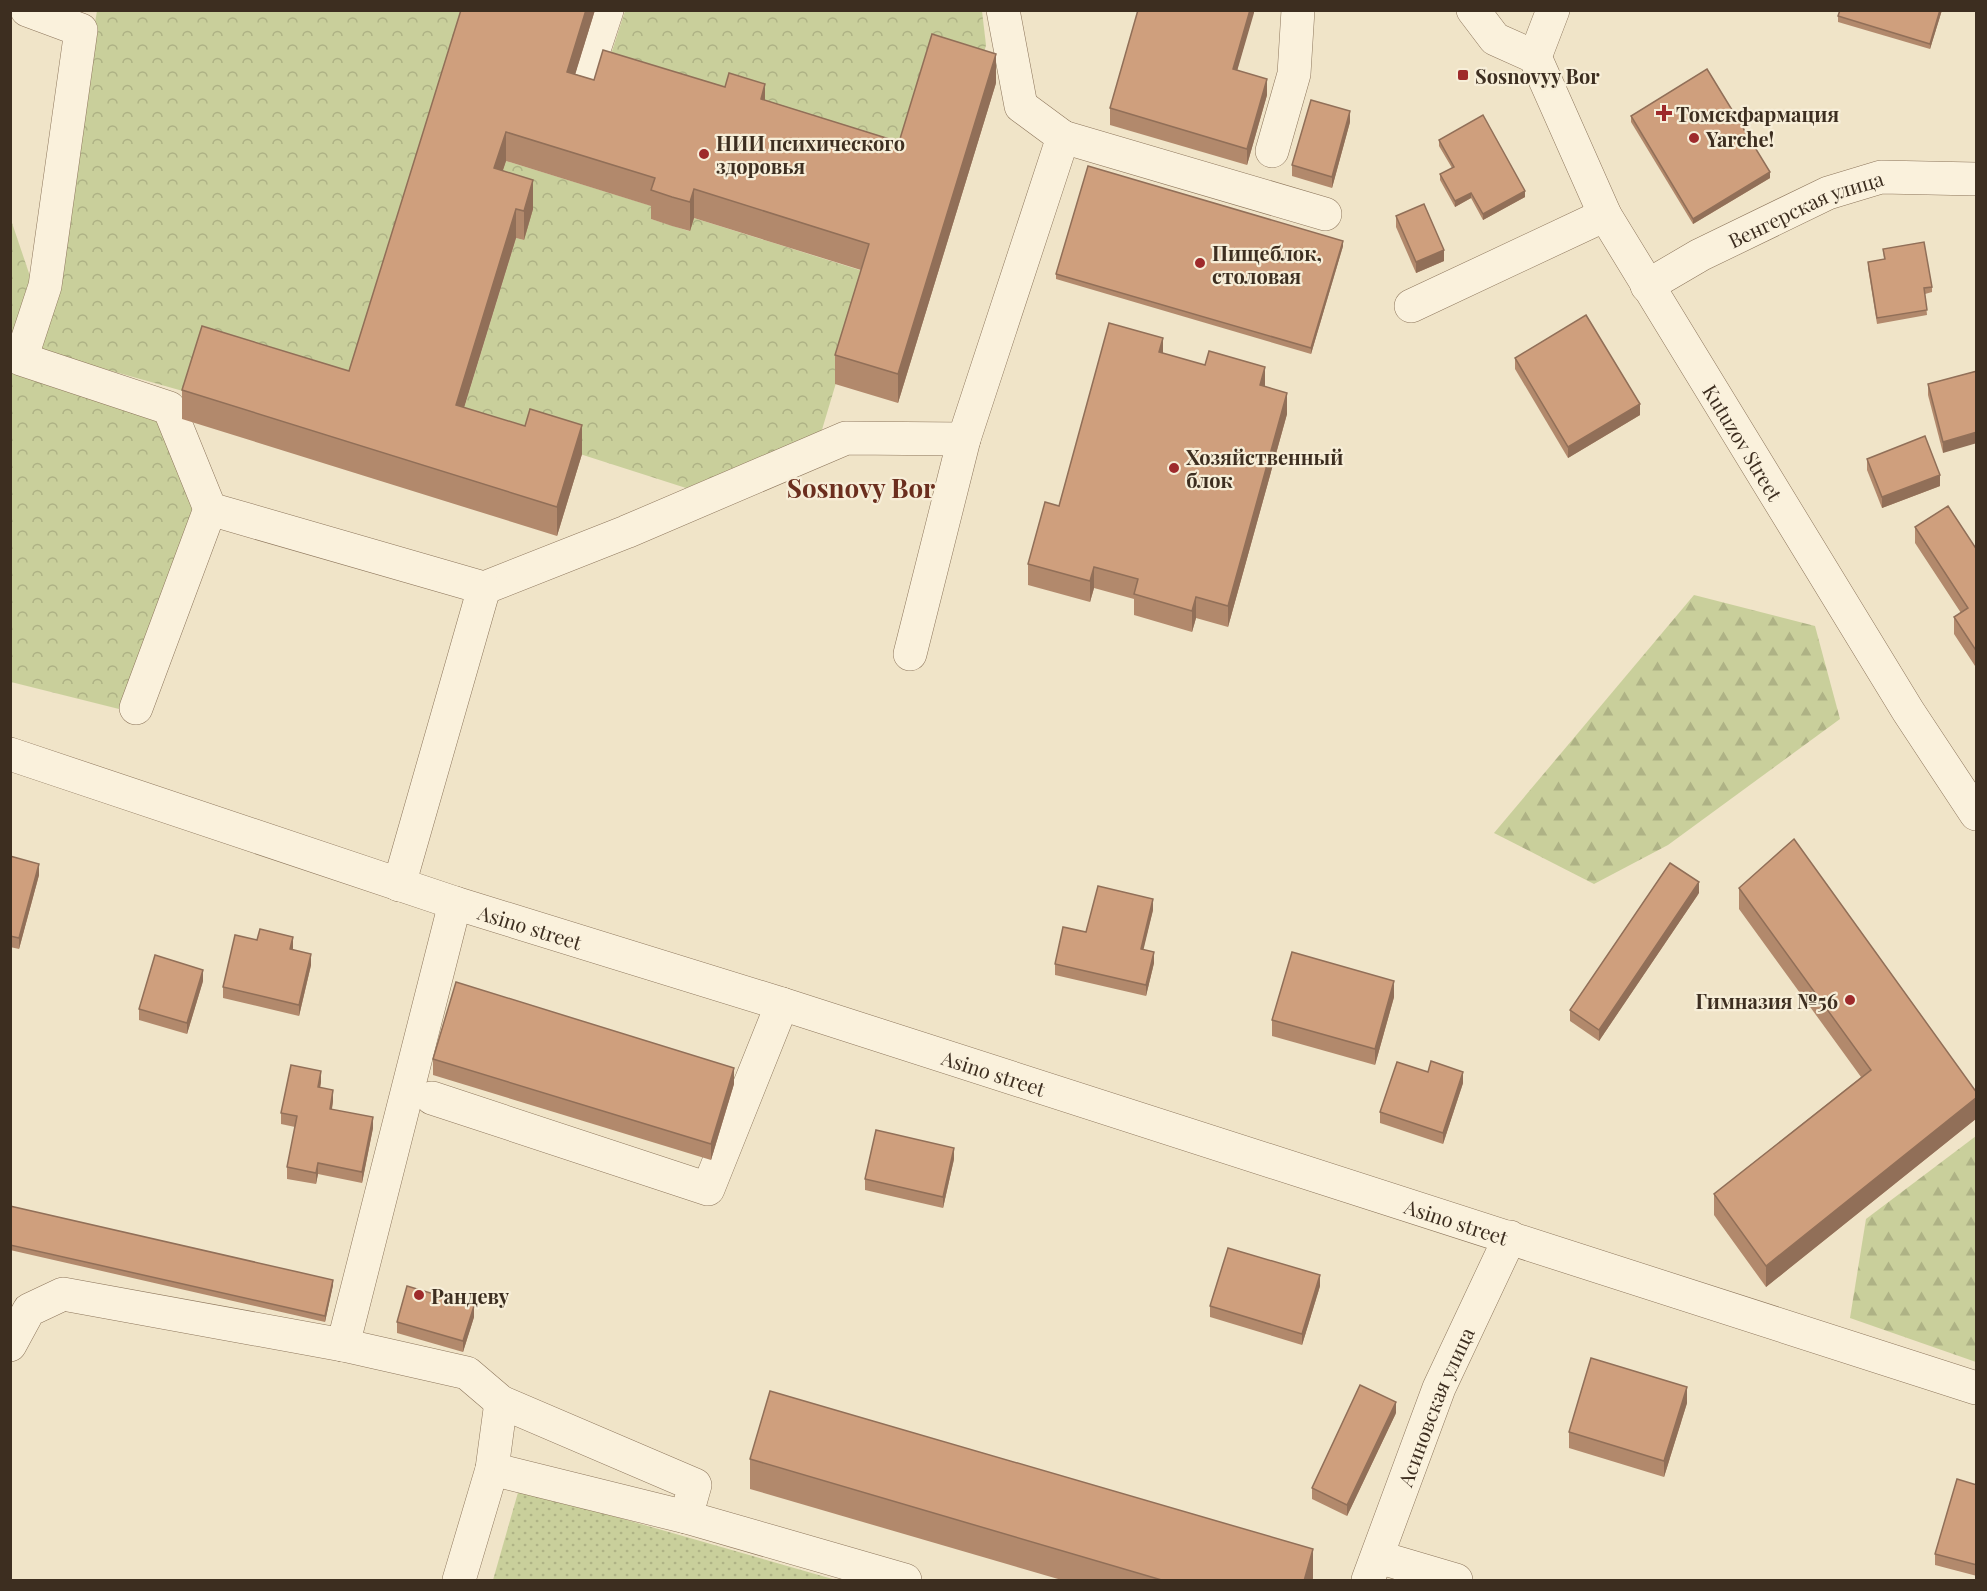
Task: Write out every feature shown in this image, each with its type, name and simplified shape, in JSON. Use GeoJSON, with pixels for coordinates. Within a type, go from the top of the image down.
{"type":"FeatureCollection","features":[{"type":"Feature","properties":{"kind":"street"},"geometry":{"type":"LineString","coordinates":[[27,10],[81,30],[45,286],[21,359],[169,408],[210,509],[136,708]]}},
{"type":"Feature","properties":{"kind":"street"},"geometry":{"type":"LineString","coordinates":[[584,80],[607,10]]}},
{"type":"Feature","properties":{"kind":"street"},"geometry":{"type":"LineString","coordinates":[[1003,10],[1021,106],[1063,137],[1326,214]]}},
{"type":"Feature","properties":{"kind":"street"},"geometry":{"type":"LineString","coordinates":[[1272,152],[1294,74],[1298,10]]}},
{"type":"Feature","properties":{"kind":"street"},"geometry":{"type":"LineString","coordinates":[[1473,10],[1495,39],[1535,57],[1553,10]]}},
{"type":"Feature","properties":{"kind":"street","name":"Kutuzov Street"},"geometry":{"type":"LineString","coordinates":[[1535,57],[1605,215],[1902,700],[1977,814]]}},
{"type":"Feature","properties":{"kind":"street"},"geometry":{"type":"LineString","coordinates":[[910,654],[964,439],[1063,137]]}},
{"type":"Feature","properties":{"kind":"street","name":"Венгерская улица"},"geometry":{"type":"LineString","coordinates":[[1647,286],[1701,255],[1828,192],[1881,177],[1977,179]]}},
{"type":"Feature","properties":{"kind":"street"},"geometry":{"type":"LineString","coordinates":[[1411,306],[1605,215]]}},
{"type":"Feature","properties":{"kind":"street"},"geometry":{"type":"LineString","coordinates":[[210,509],[484,588],[626,532],[846,438],[964,439]]}},
{"type":"Feature","properties":{"kind":"street"},"geometry":{"type":"LineString","coordinates":[[399,885],[484,588]]}},
{"type":"Feature","properties":{"kind":"street","name":"Asino street"},"geometry":{"type":"LineString","coordinates":[[10,754],[454,903],[782,1004],[1977,1388]]}},
{"type":"Feature","properties":{"kind":"street"},"geometry":{"type":"LineString","coordinates":[[343,1345],[454,903]]}},
{"type":"Feature","properties":{"kind":"street"},"geometry":{"type":"LineString","coordinates":[[432,1098],[708,1189],[782,1004]]}},
{"type":"Feature","properties":{"kind":"street","name":"Асиновская улица"},"geometry":{"type":"LineString","coordinates":[[1373,1569],[1439,1388],[1509,1237]]}},
{"type":"Feature","properties":{"kind":"street"},"geometry":{"type":"LineString","coordinates":[[10,1345],[28,1310],[63,1294],[343,1345],[467,1373],[501,1402],[695,1485],[686,1516]]}},
{"type":"Feature","properties":{"kind":"street"},"geometry":{"type":"LineString","coordinates":[[459,1581],[492,1469],[501,1402]]}},
{"type":"Feature","properties":{"kind":"street"},"geometry":{"type":"LineString","coordinates":[[492,1469],[686,1516],[905,1581]]}},
{"type":"Feature","properties":{"kind":"street"},"geometry":{"type":"LineString","coordinates":[[1373,1569],[1456,1581]]}},
{"type":"Feature","properties":{"kind":"green space"},"geometry":{"type":"Polygon","coordinates":[[[97,11],[470,11],[349,401],[190,393],[37,350],[97,11]]]}},
{"type":"Feature","properties":{"kind":"green space"},"geometry":{"type":"Polygon","coordinates":[[[625,11],[982,11],[986,45],[978,77],[899,171],[603,79],[625,11]]]}},
{"type":"Feature","properties":{"kind":"green space"},"geometry":{"type":"Polygon","coordinates":[[[506,161],[655,207],[651,219],[689,231],[694,218],[869,273],[821,433],[686,488],[530,438],[456,434],[516,238],[524,240],[494,197],[506,161]]]}},
{"type":"Feature","properties":{"kind":"green space"},"geometry":{"type":"Polygon","coordinates":[[[11,220],[33,285],[11,352],[11,220]]]}},
{"type":"Feature","properties":{"kind":"green space"},"geometry":{"type":"Polygon","coordinates":[[[10,369],[160,413],[199,502],[123,710],[11,682],[10,369]]]}},
{"type":"Feature","properties":{"kind":"green space"},"geometry":{"type":"Polygon","coordinates":[[[1694,595],[1815,626],[1840,719],[1668,845],[1594,884],[1494,833],[1694,595]]]}},
{"type":"Feature","properties":{"kind":"green space"},"geometry":{"type":"Polygon","coordinates":[[[1976,1136],[1976,1362],[1850,1318],[1866,1219],[1976,1136]]]}},
{"type":"Feature","properties":{"kind":"green space"},"geometry":{"type":"Polygon","coordinates":[[[519,1489],[836,1580],[493,1580],[519,1489]]]}},
{"type":"Feature","properties":{"kind":"building"},"geometry":{"type":"Polygon","coordinates":[[[461,10],[586,10],[567,72],[594,80],[603,50],[725,87],[729,73],[765,84],[761,99],[899,142],[932,34],[996,54],[898,374],[835,355],[869,244],[694,189],[690,202],[672,197],[651,190],[655,178],[506,132],[494,168],[533,180],[524,211],[516,209],[456,405],[525,426],[530,409],[582,425],[557,507],[182,390],[202,326],[349,371],[461,10]]]}},
{"type":"Feature","properties":{"kind":"building"},"geometry":{"type":"Polygon","coordinates":[[[1138,10],[1250,10],[1233,69],[1267,79],[1247,149],[1110,108],[1138,10]]]}},
{"type":"Feature","properties":{"kind":"building"},"geometry":{"type":"Polygon","coordinates":[[[1840,10],[1940,10],[1930,44],[1838,16],[1840,10]]]}},
{"type":"Feature","properties":{"kind":"building"},"geometry":{"type":"Polygon","coordinates":[[[1707,69],[1770,172],[1693,219],[1631,116],[1707,69]]]}},
{"type":"Feature","properties":{"kind":"building"},"geometry":{"type":"Polygon","coordinates":[[[1311,100],[1350,111],[1332,177],[1292,165],[1311,100]]]}},
{"type":"Feature","properties":{"kind":"building"},"geometry":{"type":"Polygon","coordinates":[[[1483,115],[1525,191],[1483,214],[1471,193],[1455,201],[1440,174],[1454,167],[1439,140],[1483,115]]]}},
{"type":"Feature","properties":{"kind":"building","name":"Пищеблок, столовая"},"geometry":{"type":"Polygon","coordinates":[[[1088,166],[1343,241],[1311,348],[1056,274],[1088,166]]]}},
{"type":"Feature","properties":{"kind":"building"},"geometry":{"type":"Polygon","coordinates":[[[1424,204],[1444,250],[1416,262],[1396,216],[1424,204]]]}},
{"type":"Feature","properties":{"kind":"building"},"geometry":{"type":"Polygon","coordinates":[[[1924,242],[1932,287],[1924,288],[1927,310],[1877,318],[1868,262],[1885,259],[1883,249],[1924,242]]]}},
{"type":"Feature","properties":{"kind":"building"},"geometry":{"type":"Polygon","coordinates":[[[1586,315],[1640,404],[1568,447],[1515,358],[1586,315]]]}},
{"type":"Feature","properties":{"kind":"building","name":"Хозяйственный блок"},"geometry":{"type":"Polygon","coordinates":[[[1109,323],[1163,338],[1159,352],[1205,365],[1209,351],[1265,367],[1260,385],[1287,393],[1228,606],[1196,597],[1192,611],[1134,594],[1138,579],[1094,567],[1090,581],[1028,564],[1045,502],[1059,506],[1109,323]]]}},
{"type":"Feature","properties":{"kind":"building"},"geometry":{"type":"Polygon","coordinates":[[[1977,371],[1977,432],[1943,442],[1928,384],[1977,371]]]}},
{"type":"Feature","properties":{"kind":"building"},"geometry":{"type":"Polygon","coordinates":[[[1925,436],[1940,475],[1882,497],[1867,459],[1925,436]]]}},
{"type":"Feature","properties":{"kind":"building"},"geometry":{"type":"Polygon","coordinates":[[[1948,506],[1977,550],[1977,652],[1954,617],[1968,608],[1915,527],[1948,506]]]}},
{"type":"Feature","properties":{"kind":"building","name":"Гимназия №56"},"geometry":{"type":"Polygon","coordinates":[[[1794,839],[1977,1093],[1977,1097],[1766,1266],[1714,1194],[1871,1070],[1739,888],[1794,839]]]}},
{"type":"Feature","properties":{"kind":"building"},"geometry":{"type":"Polygon","coordinates":[[[10,856],[39,864],[19,938],[10,936],[10,856]]]}},
{"type":"Feature","properties":{"kind":"building"},"geometry":{"type":"Polygon","coordinates":[[[1670,863],[1699,882],[1599,1030],[1570,1010],[1670,863]]]}},
{"type":"Feature","properties":{"kind":"building"},"geometry":{"type":"Polygon","coordinates":[[[1098,886],[1153,899],[1141,949],[1154,952],[1146,985],[1055,964],[1063,927],[1086,932],[1098,886]]]}},
{"type":"Feature","properties":{"kind":"building"},"geometry":{"type":"Polygon","coordinates":[[[260,929],[293,937],[290,949],[311,954],[299,1005],[223,987],[235,935],[257,940],[260,929]]]}},
{"type":"Feature","properties":{"kind":"building"},"geometry":{"type":"Polygon","coordinates":[[[1292,952],[1394,981],[1375,1049],[1272,1020],[1292,952]]]}},
{"type":"Feature","properties":{"kind":"building"},"geometry":{"type":"Polygon","coordinates":[[[155,955],[203,970],[187,1023],[139,1009],[155,955]]]}},
{"type":"Feature","properties":{"kind":"building"},"geometry":{"type":"Polygon","coordinates":[[[456,982],[734,1068],[711,1144],[433,1059],[456,982]]]}},
{"type":"Feature","properties":{"kind":"building"},"geometry":{"type":"Polygon","coordinates":[[[1431,1061],[1463,1072],[1443,1133],[1380,1112],[1397,1062],[1428,1072],[1431,1061]]]}},
{"type":"Feature","properties":{"kind":"building"},"geometry":{"type":"Polygon","coordinates":[[[291,1065],[321,1071],[318,1087],[333,1090],[330,1109],[373,1117],[362,1172],[318,1163],[316,1173],[287,1167],[297,1116],[281,1113],[291,1065]]]}},
{"type":"Feature","properties":{"kind":"building"},"geometry":{"type":"Polygon","coordinates":[[[876,1130],[954,1148],[943,1197],[865,1179],[876,1130]]]}},
{"type":"Feature","properties":{"kind":"building"},"geometry":{"type":"Polygon","coordinates":[[[10,1206],[333,1280],[325,1316],[10,1245],[10,1206]]]}},
{"type":"Feature","properties":{"kind":"building"},"geometry":{"type":"Polygon","coordinates":[[[1228,1248],[1320,1275],[1302,1334],[1210,1306],[1228,1248]]]}},
{"type":"Feature","properties":{"kind":"building"},"geometry":{"type":"Polygon","coordinates":[[[407,1286],[474,1306],[463,1341],[397,1322],[407,1286]]]}},
{"type":"Feature","properties":{"kind":"building"},"geometry":{"type":"Polygon","coordinates":[[[1591,1358],[1687,1387],[1664,1461],[1569,1432],[1591,1358]]]}},
{"type":"Feature","properties":{"kind":"building"},"geometry":{"type":"Polygon","coordinates":[[[1360,1385],[1396,1402],[1347,1505],[1312,1488],[1360,1385]]]}},
{"type":"Feature","properties":{"kind":"building"},"geometry":{"type":"Polygon","coordinates":[[[770,1391],[1313,1549],[1304,1581],[1165,1581],[750,1459],[770,1391]]]}},
{"type":"Feature","properties":{"kind":"building"},"geometry":{"type":"Polygon","coordinates":[[[1957,1479],[1977,1485],[1977,1565],[1935,1554],[1957,1479]]]}},
{"type":"Feature","properties":{"kind":"place","name":"Sosnovyy Bor"},"geometry":{"type":"Point","coordinates":[1463,75]}},
{"type":"Feature","properties":{"kind":"place","name":"Томскфармация"},"geometry":{"type":"Point","coordinates":[1664,113]}},
{"type":"Feature","properties":{"kind":"place","name":"Yarche!"},"geometry":{"type":"Point","coordinates":[1694,138]}},
{"type":"Feature","properties":{"kind":"place","name":"НИИ психического здоровья"},"geometry":{"type":"Point","coordinates":[704,154]}},
{"type":"Feature","properties":{"kind":"place","name":"Пищеблок, столовая"},"geometry":{"type":"Point","coordinates":[1200,263]}},
{"type":"Feature","properties":{"kind":"place","name":"Хозяйственный блок"},"geometry":{"type":"Point","coordinates":[1174,468]}},
{"type":"Feature","properties":{"kind":"place","name":"Гимназия №56"},"geometry":{"type":"Point","coordinates":[1850,1000]}},
{"type":"Feature","properties":{"kind":"place","name":"Рандеву"},"geometry":{"type":"Point","coordinates":[419,1295]}},
{"type":"Feature","properties":{"kind":"district","name":"Sosnovy Bor"},"geometry":{"type":"Point","coordinates":[861,487]}}]}
